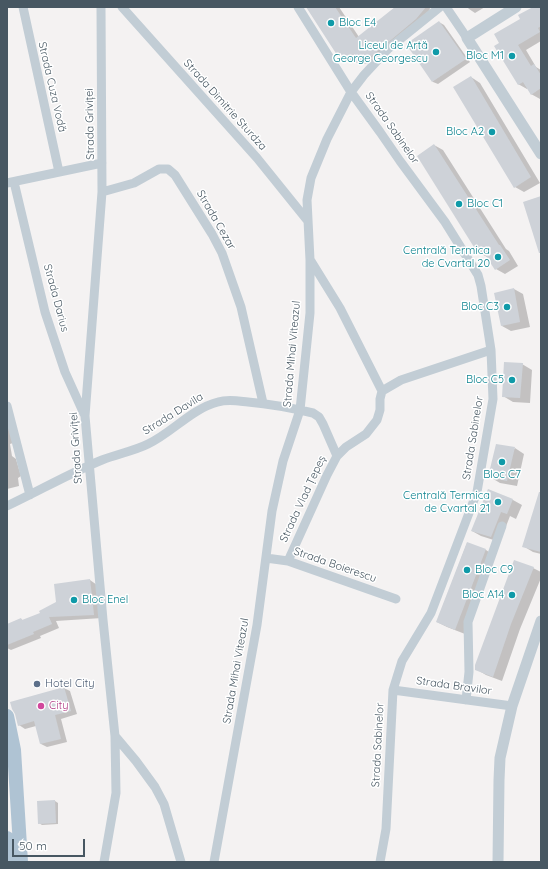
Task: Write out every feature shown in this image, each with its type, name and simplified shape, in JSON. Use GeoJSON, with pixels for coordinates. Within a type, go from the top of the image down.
{"type":"FeatureCollection","features":[{"type":"Feature","properties":{"kind":"main road"},"geometry":{"type":"LineString","coordinates":[[7,716],[14,750],[21,862]]}},
{"type":"Feature","properties":{"kind":"main road"},"geometry":{"type":"LineString","coordinates":[[7,838],[8,862]]}},
{"type":"Feature","properties":{"kind":"street","name":"Strada Cuza Vodă"},"geometry":{"type":"LineString","coordinates":[[23,7],[59,172]]}},
{"type":"Feature","properties":{"kind":"street","name":"Strada Griviței"},"geometry":{"type":"LineString","coordinates":[[101,7],[102,192],[85,416],[115,736],[116,793],[104,862]]}},
{"type":"Feature","properties":{"kind":"street","name":"Strada Dimitrie Sturdza"},"geometry":{"type":"LineString","coordinates":[[122,7],[257,158],[308,220]]}},
{"type":"Feature","properties":{"kind":"street","name":"Strada Sabinelor"},"geometry":{"type":"LineString","coordinates":[[298,7],[351,92],[445,222],[478,276],[481,286],[491,350],[493,399],[476,492],[431,613],[402,661],[393,690],[386,829],[380,862]]}},
{"type":"Feature","properties":{"kind":"street","name":"Strada Mihai Viteazul"},"geometry":{"type":"LineString","coordinates":[[214,862],[257,625],[272,511],[283,461],[300,410],[310,312],[310,260],[307,200],[311,178],[327,139],[351,92],[364,74],[388,49],[440,7]]}},
{"type":"Feature","properties":{"kind":"street"},"geometry":{"type":"LineString","coordinates":[[446,7],[541,154]]}},
{"type":"Feature","properties":{"kind":"street"},"geometry":{"type":"LineString","coordinates":[[466,38],[516,7]]}},
{"type":"Feature","properties":{"kind":"street"},"geometry":{"type":"LineString","coordinates":[[11,183],[102,164]]}},
{"type":"Feature","properties":{"kind":"street","name":"Strada Cezar"},"geometry":{"type":"LineString","coordinates":[[102,192],[134,183],[159,169],[168,169],[175,175],[212,234],[222,254],[241,307],[263,403]]}},
{"type":"Feature","properties":{"kind":"street","name":"Strada Darius"},"geometry":{"type":"LineString","coordinates":[[11,183],[46,312],[66,372],[85,416]]}},
{"type":"Feature","properties":{"kind":"street"},"geometry":{"type":"LineString","coordinates":[[310,260],[340,308],[382,391],[401,380],[491,350]]}},
{"type":"Feature","properties":{"kind":"street","name":"Strada Vlad Țepeș"},"geometry":{"type":"LineString","coordinates":[[288,561],[337,456],[366,434],[377,420],[380,410],[382,391]]}},
{"type":"Feature","properties":{"kind":"street","name":"Strada Davila"},"geometry":{"type":"LineString","coordinates":[[7,506],[89,465],[147,445],[163,436],[192,414],[207,406],[230,400],[263,403],[313,413],[319,417],[323,424],[337,456]]}},
{"type":"Feature","properties":{"kind":"street"},"geometry":{"type":"LineString","coordinates":[[7,406],[30,495]]}},
{"type":"Feature","properties":{"kind":"street"},"geometry":{"type":"LineString","coordinates":[[466,700],[468,672],[468,622],[502,526]]}},
{"type":"Feature","properties":{"kind":"street","name":"Strada Boierescu"},"geometry":{"type":"LineString","coordinates":[[266,558],[288,561],[396,598]]}},
{"type":"Feature","properties":{"kind":"street"},"geometry":{"type":"LineString","coordinates":[[498,862],[499,769],[502,751],[512,706],[541,621]]}},
{"type":"Feature","properties":{"kind":"street","name":"Strada Bravilor"},"geometry":{"type":"LineString","coordinates":[[393,690],[512,706]]}},
{"type":"Feature","properties":{"kind":"street"},"geometry":{"type":"LineString","coordinates":[[115,736],[155,787],[164,804],[181,862]]}},
{"type":"Feature","properties":{"kind":"building"},"geometry":{"type":"Polygon","coordinates":[[[306,7],[335,7],[356,38],[395,7],[426,7],[416,19],[367,60],[352,60],[337,55],[306,7]]]}},
{"type":"Feature","properties":{"kind":"building","name":"Bloc M1"},"geometry":{"type":"Polygon","coordinates":[[[533,7],[541,7],[541,26],[538,28],[540,32],[518,45],[531,66],[534,64],[541,75],[541,88],[531,95],[523,82],[518,85],[494,46],[499,43],[494,34],[520,19],[518,15],[533,7]]]}},
{"type":"Feature","properties":{"kind":"building","name":"Liceul de Artă George Georgescu"},"geometry":{"type":"Polygon","coordinates":[[[439,21],[466,59],[432,82],[406,44],[439,21]]]}},
{"type":"Feature","properties":{"kind":"building","name":"Bloc A2"},"geometry":{"type":"Polygon","coordinates":[[[471,76],[531,177],[514,188],[453,87],[471,76]]]}},
{"type":"Feature","properties":{"kind":"building","name":"Bloc C1"},"geometry":{"type":"Polygon","coordinates":[[[434,144],[510,260],[495,270],[482,250],[477,252],[417,156],[434,144]]]}},
{"type":"Feature","properties":{"kind":"building"},"geometry":{"type":"Polygon","coordinates":[[[541,196],[541,253],[539,253],[523,202],[541,196]]]}},
{"type":"Feature","properties":{"kind":"building","name":"Bloc C3"},"geometry":{"type":"Polygon","coordinates":[[[514,288],[520,322],[501,326],[494,293],[514,288]]]}},
{"type":"Feature","properties":{"kind":"building","name":"Bloc C5"},"geometry":{"type":"Polygon","coordinates":[[[504,362],[523,363],[520,398],[502,397],[504,362]]]}},
{"type":"Feature","properties":{"kind":"building","name":"Bloc C7"},"geometry":{"type":"Polygon","coordinates":[[[496,444],[515,447],[507,481],[488,477],[496,444]]]}},
{"type":"Feature","properties":{"kind":"building"},"geometry":{"type":"Polygon","coordinates":[[[488,489],[513,499],[507,514],[501,512],[491,537],[471,531],[488,489]]]}},
{"type":"Feature","properties":{"kind":"building"},"geometry":{"type":"Polygon","coordinates":[[[539,492],[541,492],[541,552],[522,547],[539,492]]]}},
{"type":"Feature","properties":{"kind":"building","name":"Bloc C9"},"geometry":{"type":"Polygon","coordinates":[[[467,542],[486,549],[455,630],[436,622],[467,542]]]}},
{"type":"Feature","properties":{"kind":"building","name":"Bloc A14"},"geometry":{"type":"Polygon","coordinates":[[[514,560],[534,567],[511,624],[493,677],[475,670],[475,665],[514,560]]]}},
{"type":"Feature","properties":{"kind":"building"},"geometry":{"type":"Polygon","coordinates":[[[90,579],[94,615],[49,617],[52,624],[33,632],[34,634],[7,645],[7,624],[21,618],[22,620],[40,613],[39,611],[56,602],[54,584],[90,579]]]}},
{"type":"Feature","properties":{"kind":"building","name":"City"},"geometry":{"type":"Polygon","coordinates":[[[64,687],[71,711],[55,715],[61,739],[40,744],[34,721],[18,726],[10,702],[64,687]]]}},
{"type":"Feature","properties":{"kind":"building"},"geometry":{"type":"Polygon","coordinates":[[[55,800],[56,823],[38,824],[37,801],[55,800]]]}},
{"type":"Feature","properties":{"kind":"place","name":"Bloc E4"},"geometry":{"type":"Point","coordinates":[331,23]}},
{"type":"Feature","properties":{"kind":"place","name":"Liceul de Artă George Georgescu"},"geometry":{"type":"Point","coordinates":[436,52]}},
{"type":"Feature","properties":{"kind":"place","name":"Bloc M1"},"geometry":{"type":"Point","coordinates":[512,56]}},
{"type":"Feature","properties":{"kind":"place","name":"Bloc A2"},"geometry":{"type":"Point","coordinates":[492,132]}},
{"type":"Feature","properties":{"kind":"place","name":"Bloc C1"},"geometry":{"type":"Point","coordinates":[459,204]}},
{"type":"Feature","properties":{"kind":"place","name":"Centrală Termica de Cvartal 20"},"geometry":{"type":"Point","coordinates":[498,257]}},
{"type":"Feature","properties":{"kind":"place","name":"Bloc C3"},"geometry":{"type":"Point","coordinates":[507,307]}},
{"type":"Feature","properties":{"kind":"place","name":"Bloc C5"},"geometry":{"type":"Point","coordinates":[512,380]}},
{"type":"Feature","properties":{"kind":"place","name":"Bloc C7"},"geometry":{"type":"Point","coordinates":[502,462]}},
{"type":"Feature","properties":{"kind":"place","name":"Centrală Termica de Cvartal 21"},"geometry":{"type":"Point","coordinates":[498,502]}},
{"type":"Feature","properties":{"kind":"place","name":"Bloc C9"},"geometry":{"type":"Point","coordinates":[467,570]}},
{"type":"Feature","properties":{"kind":"place","name":"Bloc A14"},"geometry":{"type":"Point","coordinates":[512,595]}},
{"type":"Feature","properties":{"kind":"place","name":"Bloc Enel"},"geometry":{"type":"Point","coordinates":[74,600]}},
{"type":"Feature","properties":{"kind":"place","name":"Hotel City"},"geometry":{"type":"Point","coordinates":[37,684]}},
{"type":"Feature","properties":{"kind":"place","name":"City"},"geometry":{"type":"Point","coordinates":[41,706]}}]}
